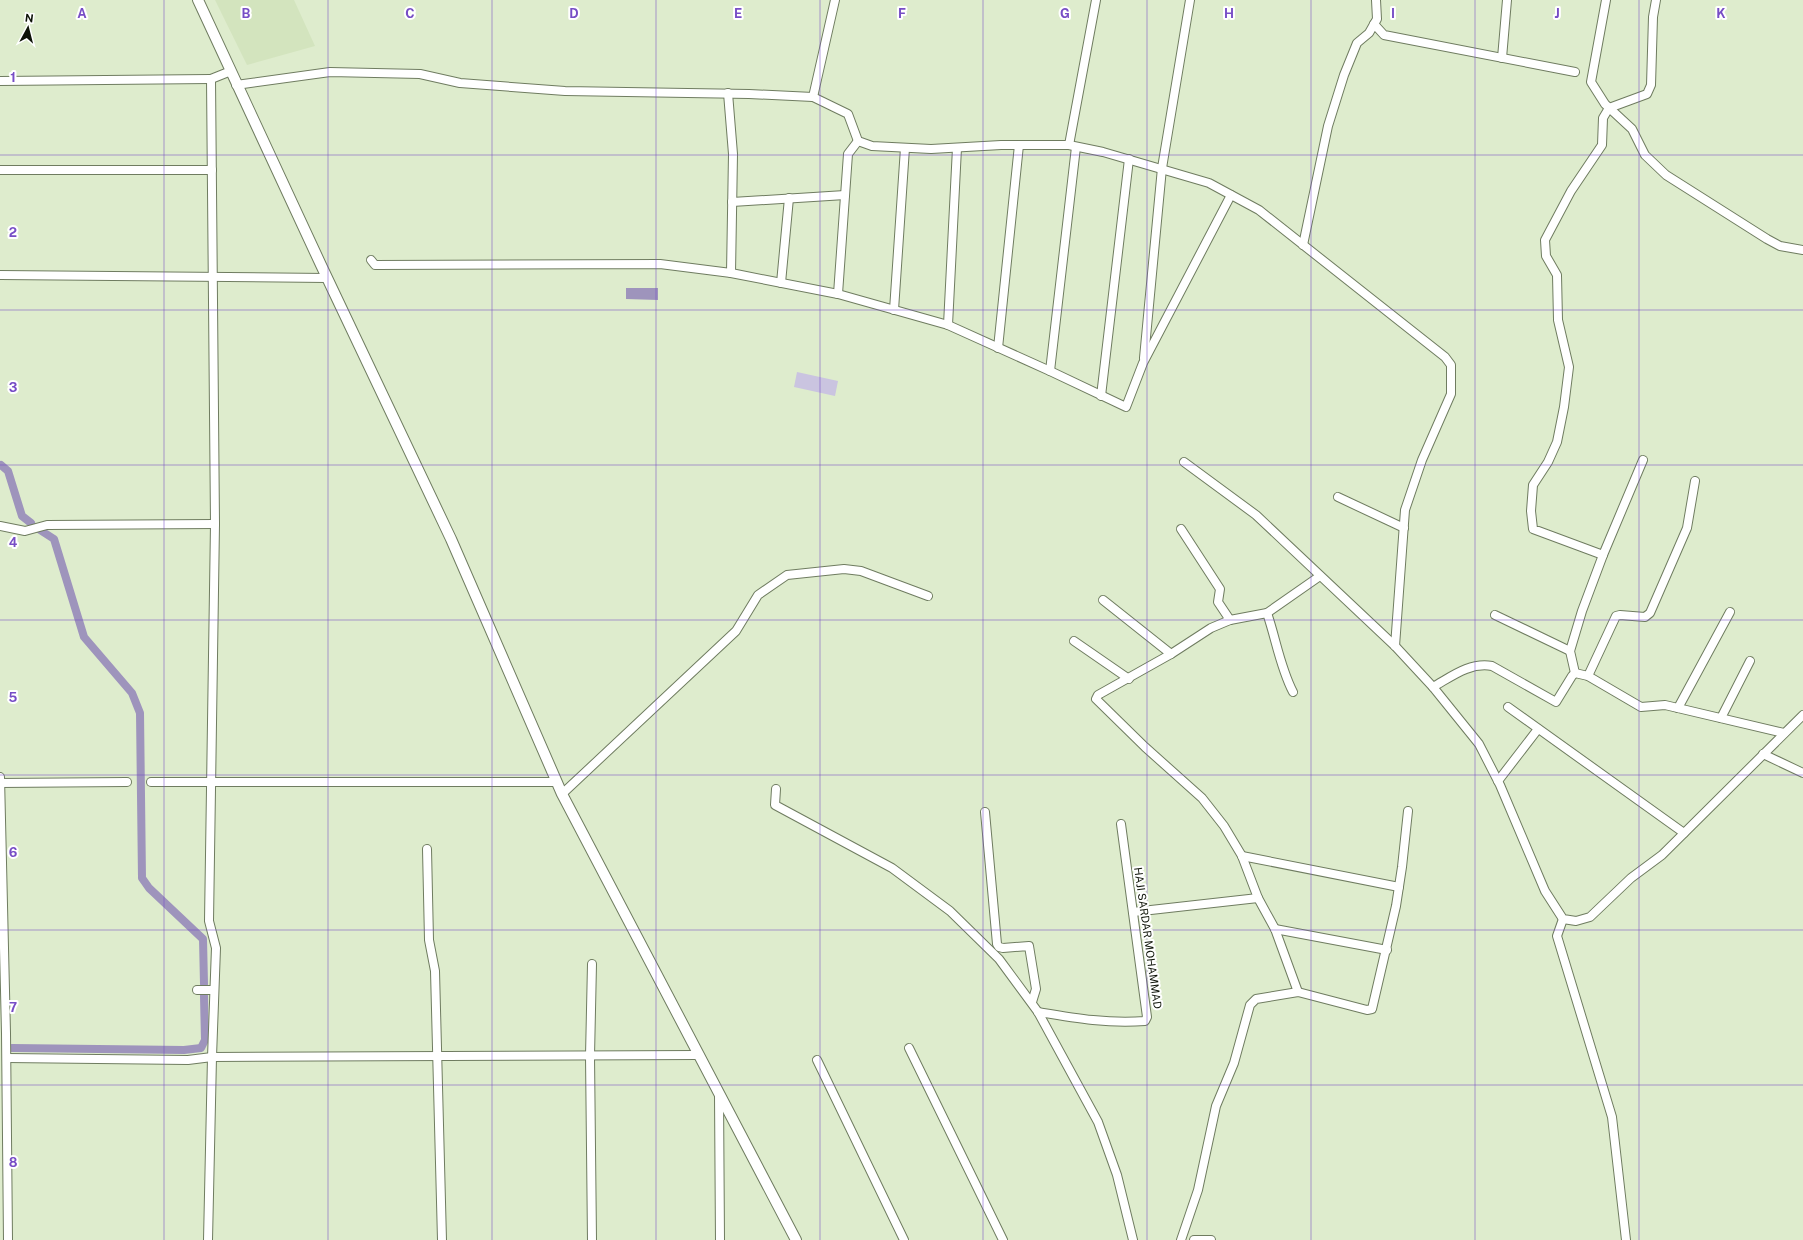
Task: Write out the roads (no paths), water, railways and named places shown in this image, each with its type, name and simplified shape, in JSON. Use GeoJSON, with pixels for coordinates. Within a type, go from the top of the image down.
{"type":"FeatureCollection","features":[{"type":"Feature","properties":{"kind":"main road"},"geometry":{"type":"LineString","coordinates":[[198,0],[236,85],[451,539],[556,782],[796,1240]]}},
{"type":"Feature","properties":{"kind":"street"},"geometry":{"type":"LineString","coordinates":[[813,97],[831,11],[835,0]]}},
{"type":"Feature","properties":{"kind":"street"},"geometry":{"type":"LineString","coordinates":[[1050,371],[1073,146],[1096,0]]}},
{"type":"Feature","properties":{"kind":"street"},"geometry":{"type":"LineString","coordinates":[[1143,363],[1162,168],[1190,0]]}},
{"type":"Feature","properties":{"kind":"street"},"geometry":{"type":"LineString","coordinates":[[1303,245],[1328,126],[1344,75],[1357,43],[1369,33],[1377,19],[1376,0]]}},
{"type":"Feature","properties":{"kind":"street"},"geometry":{"type":"LineString","coordinates":[[1502,58],[1507,0]]}},
{"type":"Feature","properties":{"kind":"street"},"geometry":{"type":"LineString","coordinates":[[1606,0],[1591,82],[1609,108],[1632,129],[1645,155],[1666,175],[1767,239],[1780,246],[1803,250]]}},
{"type":"Feature","properties":{"kind":"street"},"geometry":{"type":"LineString","coordinates":[[1603,555],[1532,528],[1531,511],[1533,485],[1548,462],[1556,442],[1564,407],[1569,367],[1558,320],[1557,275],[1546,256],[1545,240],[1570,191],[1602,145],[1603,118],[1609,108],[1647,94],[1651,85],[1653,17],[1656,0]]}},
{"type":"Feature","properties":{"kind":"street"},"geometry":{"type":"LineString","coordinates":[[1374,24],[1384,35],[1574,72]]}},
{"type":"Feature","properties":{"kind":"street"},"geometry":{"type":"LineString","coordinates":[[0,81],[211,79],[230,72]]}},
{"type":"Feature","properties":{"kind":"street"},"geometry":{"type":"LineString","coordinates":[[236,85],[330,72],[420,74],[460,83],[565,91],[813,97],[848,114],[858,141]]}},
{"type":"Feature","properties":{"kind":"street"},"geometry":{"type":"LineString","coordinates":[[208,1240],[216,948],[209,921],[215,524],[214,276],[211,79]]}},
{"type":"Feature","properties":{"kind":"street"},"geometry":{"type":"LineString","coordinates":[[728,94],[733,154],[731,273]]}},
{"type":"Feature","properties":{"kind":"street"},"geometry":{"type":"LineString","coordinates":[[858,141],[872,146],[930,149],[1019,145],[1073,146],[1162,168],[1209,184],[1259,210],[1445,357],[1451,365],[1451,394],[1422,460],[1405,510],[1395,646]]}},
{"type":"Feature","properties":{"kind":"street"},"geometry":{"type":"LineString","coordinates":[[838,294],[848,154],[858,141]]}},
{"type":"Feature","properties":{"kind":"street"},"geometry":{"type":"LineString","coordinates":[[998,348],[1019,145]]}},
{"type":"Feature","properties":{"kind":"street"},"geometry":{"type":"LineString","coordinates":[[894,310],[905,148]]}},
{"type":"Feature","properties":{"kind":"street"},"geometry":{"type":"LineString","coordinates":[[948,325],[957,148]]}},
{"type":"Feature","properties":{"kind":"street"},"geometry":{"type":"LineString","coordinates":[[1101,396],[1129,159]]}},
{"type":"Feature","properties":{"kind":"street"},"geometry":{"type":"LineString","coordinates":[[0,170],[212,170]]}},
{"type":"Feature","properties":{"kind":"street"},"geometry":{"type":"LineString","coordinates":[[732,202],[845,195]]}},
{"type":"Feature","properties":{"kind":"street"},"geometry":{"type":"LineString","coordinates":[[371,260],[375,265],[660,264],[731,273],[838,294],[948,325],[1126,407],[1143,363],[1231,195]]}},
{"type":"Feature","properties":{"kind":"street"},"geometry":{"type":"LineString","coordinates":[[781,283],[789,198]]}},
{"type":"Feature","properties":{"kind":"street"},"geometry":{"type":"LineString","coordinates":[[0,276],[214,276],[327,278]]}},
{"type":"Feature","properties":{"kind":"street"},"geometry":{"type":"LineString","coordinates":[[1433,687],[1465,668],[1486,665],[1492,666],[1556,702],[1575,673],[1570,651],[1582,611],[1603,555],[1643,460]]}},
{"type":"Feature","properties":{"kind":"street"},"geometry":{"type":"LineString","coordinates":[[1184,462],[1256,515],[1395,646],[1433,687],[1479,744],[1498,781],[1545,891],[1562,919],[1557,936],[1612,1118],[1626,1240]]}},
{"type":"Feature","properties":{"kind":"street"},"geometry":{"type":"LineString","coordinates":[[1588,676],[1616,616],[1645,617],[1650,613],[1687,528],[1695,481]]}},
{"type":"Feature","properties":{"kind":"street"},"geometry":{"type":"LineString","coordinates":[[1338,497],[1404,528]]}},
{"type":"Feature","properties":{"kind":"street"},"geometry":{"type":"LineString","coordinates":[[0,526],[25,531],[47,525],[215,524]]}},
{"type":"Feature","properties":{"kind":"street"},"geometry":{"type":"LineString","coordinates":[[1181,529],[1220,589],[1218,602],[1230,620]]}},
{"type":"Feature","properties":{"kind":"street"},"geometry":{"type":"LineString","coordinates":[[562,794],[736,631],[758,595],[788,575],[844,569],[861,571],[928,596]]}},
{"type":"Feature","properties":{"kind":"street"},"geometry":{"type":"LineString","coordinates":[[1298,992],[1275,929],[1258,898],[1242,856],[1224,826],[1202,798],[1097,701],[1098,695],[1129,679],[1212,628],[1230,620],[1267,613],[1320,576]]}},
{"type":"Feature","properties":{"kind":"street"},"geometry":{"type":"LineString","coordinates":[[1103,600],[1171,654]]}},
{"type":"Feature","properties":{"kind":"street"},"geometry":{"type":"LineString","coordinates":[[1678,708],[1730,612]]}},
{"type":"Feature","properties":{"kind":"street"},"geometry":{"type":"LineString","coordinates":[[1267,613],[1279,650],[1284,674],[1293,692]]}},
{"type":"Feature","properties":{"kind":"street"},"geometry":{"type":"LineString","coordinates":[[1495,615],[1570,651]]}},
{"type":"Feature","properties":{"kind":"street"},"geometry":{"type":"LineString","coordinates":[[1074,641],[1129,679]]}},
{"type":"Feature","properties":{"kind":"street"},"geometry":{"type":"LineString","coordinates":[[1721,718],[1750,661]]}},
{"type":"Feature","properties":{"kind":"street"},"geometry":{"type":"LineString","coordinates":[[1575,673],[1588,676],[1641,707],[1665,706],[1678,708],[1784,733]]}},
{"type":"Feature","properties":{"kind":"street"},"geometry":{"type":"LineString","coordinates":[[1508,707],[1684,833]]}},
{"type":"Feature","properties":{"kind":"street"},"geometry":{"type":"LineString","coordinates":[[1562,919],[1576,921],[1590,917],[1631,878],[1662,855],[1803,715]]}},
{"type":"Feature","properties":{"kind":"street"},"geometry":{"type":"LineString","coordinates":[[1498,781],[1538,729]]}},
{"type":"Feature","properties":{"kind":"street"},"geometry":{"type":"LineString","coordinates":[[1763,754],[1803,773]]}},
{"type":"Feature","properties":{"kind":"street"},"geometry":{"type":"LineString","coordinates":[[0,777],[8,1240]]}},
{"type":"Feature","properties":{"kind":"street"},"geometry":{"type":"LineString","coordinates":[[0,783],[127,782]]}},
{"type":"Feature","properties":{"kind":"street"},"geometry":{"type":"LineString","coordinates":[[151,782],[556,782]]}},
{"type":"Feature","properties":{"kind":"street"},"geometry":{"type":"LineString","coordinates":[[776,789],[775,805],[892,868],[950,911],[999,958],[1032,1002],[1098,1122],[1117,1175],[1133,1240]]}},
{"type":"Feature","properties":{"kind":"street"},"geometry":{"type":"LineString","coordinates":[[1181,1240],[1198,1190],[1216,1106],[1234,1063],[1250,1005],[1256,999],[1298,992],[1367,1010],[1372,1009],[1387,950],[1399,887],[1408,811]]}},
{"type":"Feature","properties":{"kind":"street"},"geometry":{"type":"LineString","coordinates":[[985,812],[997,944],[1002,948],[1029,946],[1036,989],[1032,1002]]}},
{"type":"Feature","properties":{"kind":"street","name":"HAJI SARDAR MOHAMMAD"},"geometry":{"type":"LineString","coordinates":[[1038,1012],[1079,1019],[1114,1022],[1145,1020],[1148,1012],[1121,824]]}},
{"type":"Feature","properties":{"kind":"street"},"geometry":{"type":"LineString","coordinates":[[427,849],[429,940],[435,971],[442,1240]]}},
{"type":"Feature","properties":{"kind":"street"},"geometry":{"type":"LineString","coordinates":[[1242,856],[1399,887]]}},
{"type":"Feature","properties":{"kind":"street"},"geometry":{"type":"LineString","coordinates":[[1133,912],[1258,898]]}},
{"type":"Feature","properties":{"kind":"street"},"geometry":{"type":"LineString","coordinates":[[1275,929],[1387,950]]}},
{"type":"Feature","properties":{"kind":"street"},"geometry":{"type":"LineString","coordinates":[[592,964],[590,1056],[592,1240]]}},
{"type":"Feature","properties":{"kind":"street"},"geometry":{"type":"LineString","coordinates":[[197,990],[214,990]]}},
{"type":"Feature","properties":{"kind":"street"},"geometry":{"type":"LineString","coordinates":[[909,1048],[1003,1240]]}},
{"type":"Feature","properties":{"kind":"street"},"geometry":{"type":"LineString","coordinates":[[4,1052],[188,1060],[212,1057],[698,1055]]}},
{"type":"Feature","properties":{"kind":"street"},"geometry":{"type":"LineString","coordinates":[[817,1060],[904,1240]]}},
{"type":"Feature","properties":{"kind":"street"},"geometry":{"type":"LineString","coordinates":[[719,1095],[720,1240]]}},
{"type":"Feature","properties":{"kind":"street"},"geometry":{"type":"LineString","coordinates":[[1194,1240],[1211,1240]]}},
{"type":"Feature","properties":{"kind":"waterway"},"geometry":{"type":"LineString","coordinates":[[1,465],[8,471],[22,516],[31,523]]}},
{"type":"Feature","properties":{"kind":"waterway"},"geometry":{"type":"LineString","coordinates":[[40,530],[54,539],[84,637],[132,693],[140,713],[142,878],[149,888],[203,939],[204,984]]}},
{"type":"Feature","properties":{"kind":"waterway"},"geometry":{"type":"LineString","coordinates":[[12,1048],[184,1050],[201,1048],[205,1040],[204,996]]}}]}
